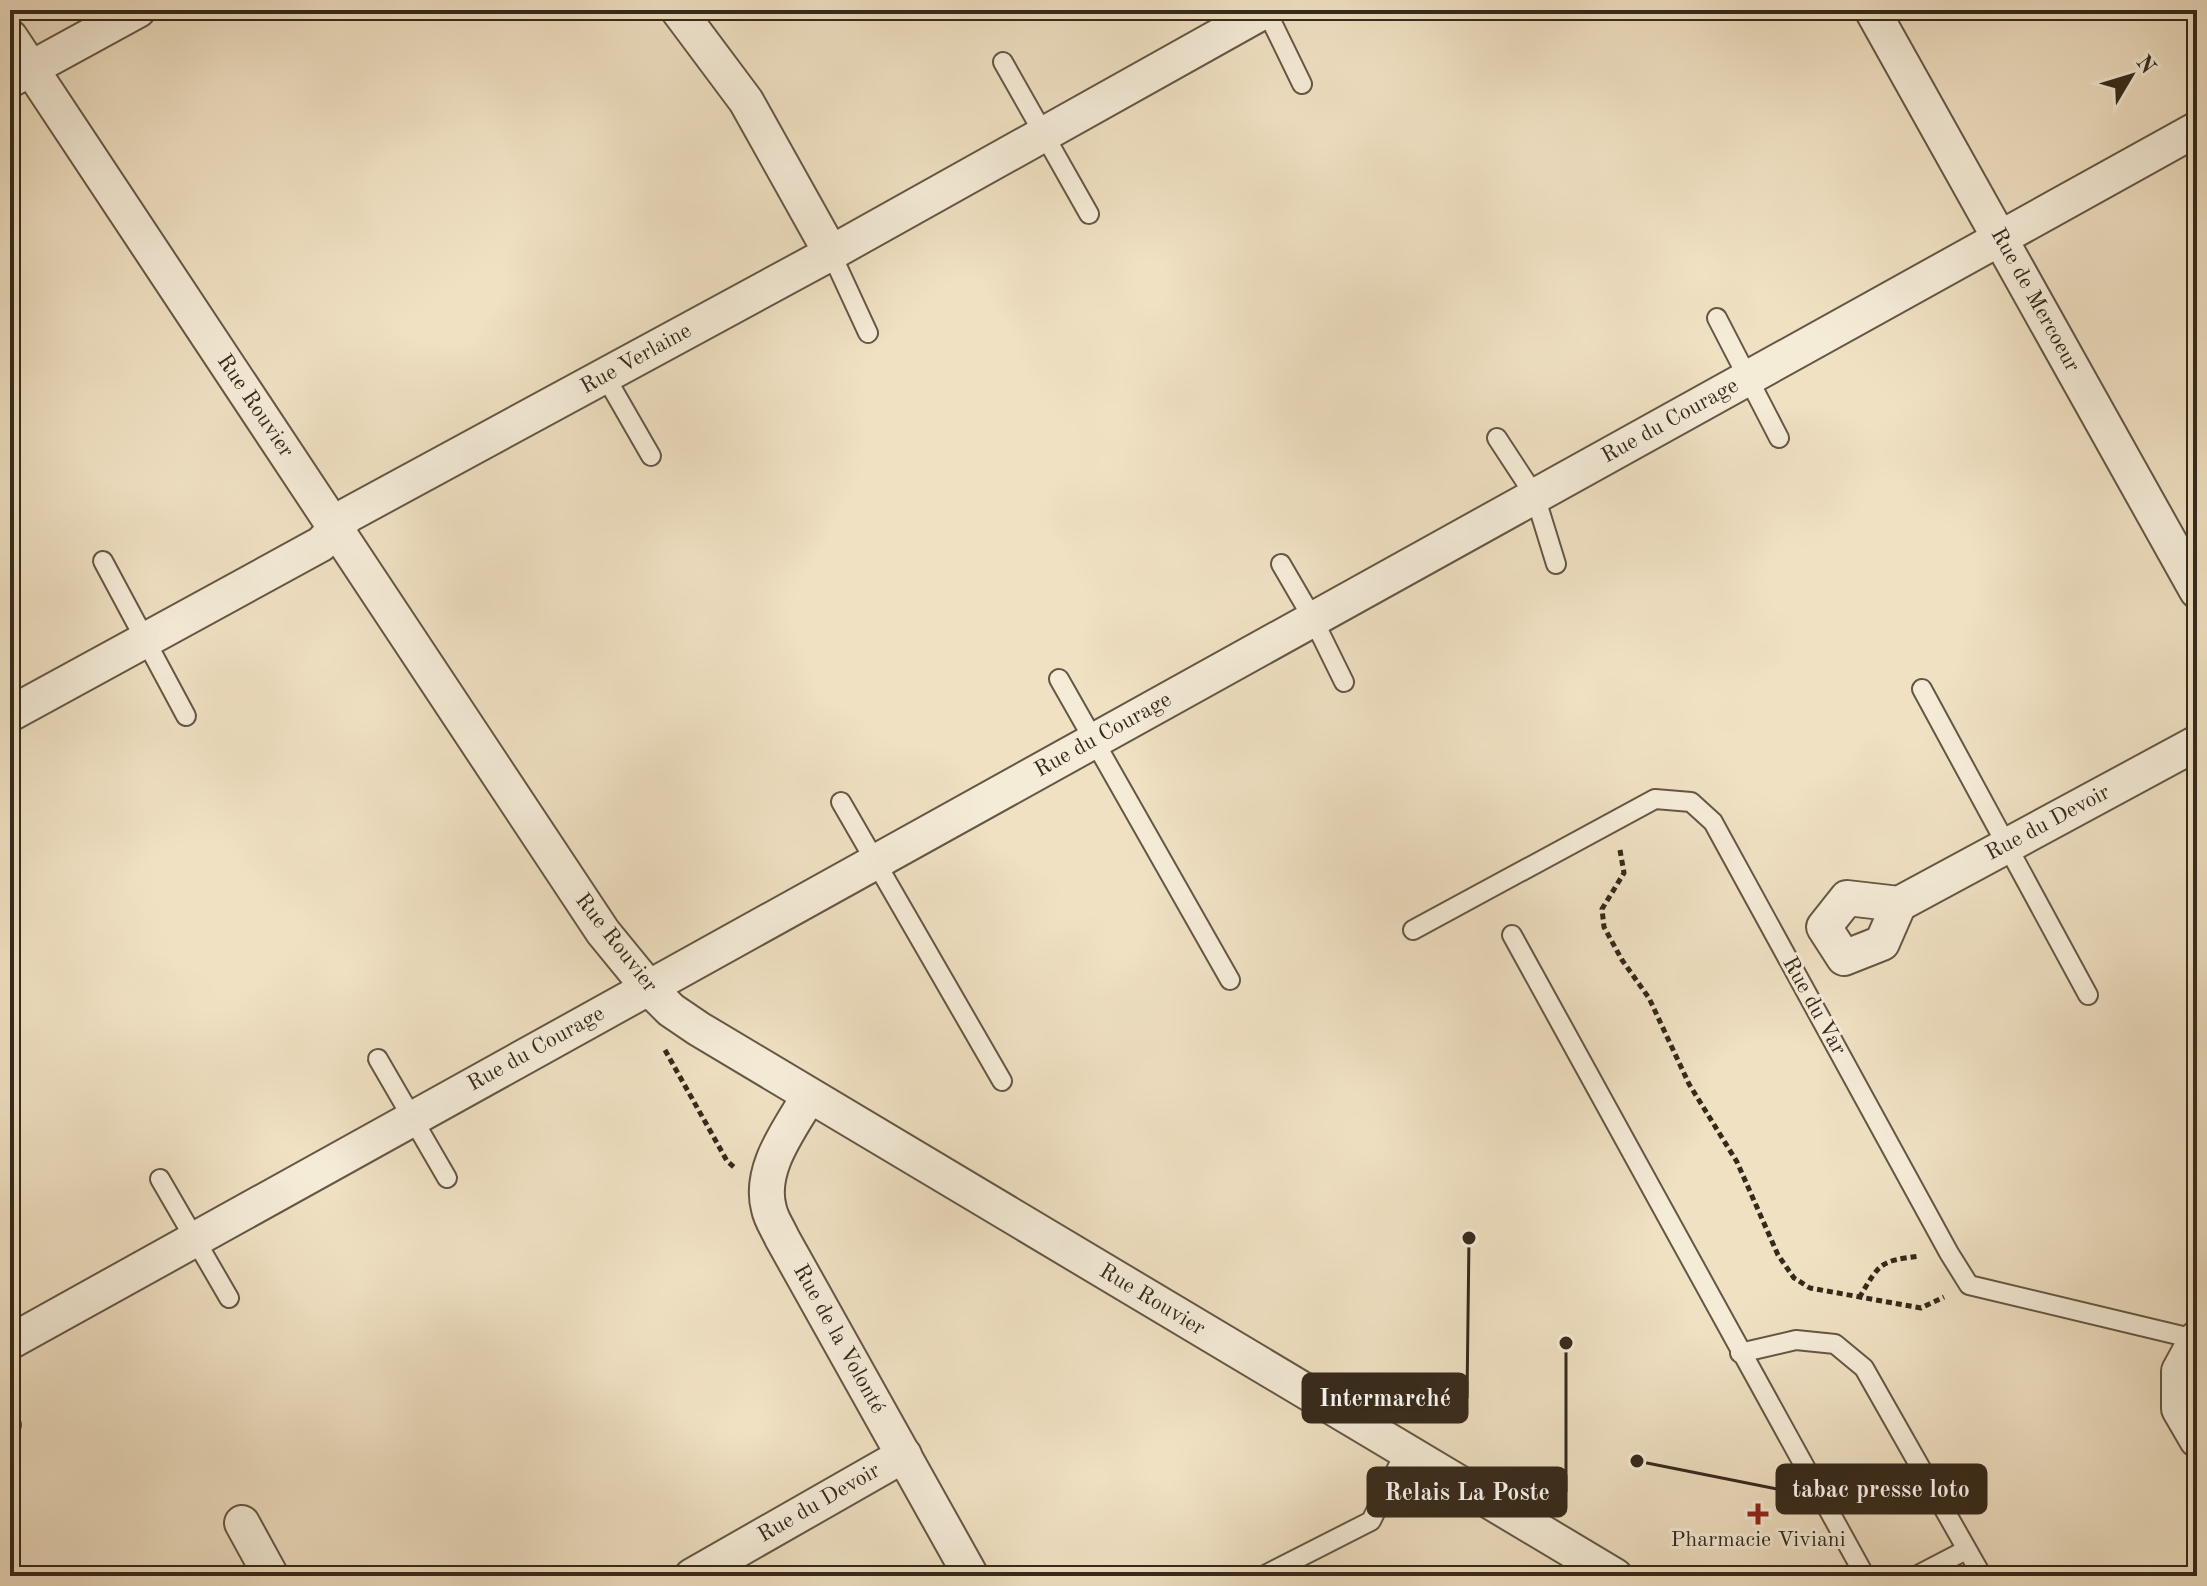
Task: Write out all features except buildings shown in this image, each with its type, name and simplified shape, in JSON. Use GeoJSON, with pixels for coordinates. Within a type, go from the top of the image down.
{"type":"FeatureCollection","features":[{"type":"Feature","properties":{"kind":"street"},"geometry":{"type":"LineString","coordinates":[[20,74],[138,10]]}},
{"type":"Feature","properties":{"kind":"street"},"geometry":{"type":"LineString","coordinates":[[678,10],[746,101],[831,253]]}},
{"type":"Feature","properties":{"kind":"street","name":"Rue Verlaine"},"geometry":{"type":"LineString","coordinates":[[10,714],[321,544],[348,515],[831,253],[1266,10]]}},
{"type":"Feature","properties":{"kind":"street","name":"Rue de Mercoeur"},"geometry":{"type":"LineString","coordinates":[[1872,10],[2197,591]]}},
{"type":"Feature","properties":{"kind":"street","name":"Rue Rouvier"},"geometry":{"type":"LineString","coordinates":[[10,37],[20,74],[335,529],[603,932],[671,1010],[809,1096],[1615,1576]]}},
{"type":"Feature","properties":{"kind":"street","name":"Rue du Courage"},"geometry":{"type":"LineString","coordinates":[[10,1342],[2197,129]]}},
{"type":"Feature","properties":{"kind":"street","name":"Rue du Devoir"},"geometry":{"type":"LineString","coordinates":[[1899,904],[2197,743]]}},
{"type":"Feature","properties":{"kind":"street"},"geometry":{"type":"LineString","coordinates":[[766,1185],[776,1152],[809,1096]]}},
{"type":"Feature","properties":{"kind":"street","name":"Rue de la Volonté"},"geometry":{"type":"LineString","coordinates":[[766,1185],[769,1209],[782,1238],[971,1576]]}},
{"type":"Feature","properties":{"kind":"street"},"geometry":{"type":"LineString","coordinates":[[2196,1339],[2179,1371],[2179,1409],[2197,1440]]}},
{"type":"Feature","properties":{"kind":"street","name":"Rue du Devoir"},"geometry":{"type":"LineString","coordinates":[[692,1576],[904,1455]]}},
{"type":"Feature","properties":{"kind":"street"},"geometry":{"type":"LineString","coordinates":[[242,1523],[271,1576]]}},
{"type":"Feature","properties":{"kind":"lane"},"geometry":{"type":"LineString","coordinates":[[1266,10],[1302,84]]}},
{"type":"Feature","properties":{"kind":"lane"},"geometry":{"type":"LineString","coordinates":[[1003,62],[1089,214]]}},
{"type":"Feature","properties":{"kind":"lane"},"geometry":{"type":"LineString","coordinates":[[831,253],[868,333]]}},
{"type":"Feature","properties":{"kind":"lane"},"geometry":{"type":"LineString","coordinates":[[1717,318],[1779,438]]}},
{"type":"Feature","properties":{"kind":"lane"},"geometry":{"type":"LineString","coordinates":[[605,376],[651,456]]}},
{"type":"Feature","properties":{"kind":"lane"},"geometry":{"type":"LineString","coordinates":[[1497,438],[1535,496],[1556,564]]}},
{"type":"Feature","properties":{"kind":"lane"},"geometry":{"type":"LineString","coordinates":[[103,561],[186,716]]}},
{"type":"Feature","properties":{"kind":"lane"},"geometry":{"type":"LineString","coordinates":[[1281,564],[1344,682]]}},
{"type":"Feature","properties":{"kind":"lane"},"geometry":{"type":"LineString","coordinates":[[1059,679],[1230,980]]}},
{"type":"Feature","properties":{"kind":"lane"},"geometry":{"type":"LineString","coordinates":[[1922,689],[2088,995]]}},
{"type":"Feature","properties":{"kind":"lane","name":"Rue du Var"},"geometry":{"type":"LineString","coordinates":[[1413,930],[1655,799],[1691,802],[1713,822],[1969,1285]]}},
{"type":"Feature","properties":{"kind":"lane"},"geometry":{"type":"LineString","coordinates":[[841,802],[1002,1081]]}},
{"type":"Feature","properties":{"kind":"lane"},"geometry":{"type":"LineString","coordinates":[[1512,935],[1865,1576]]}},
{"type":"Feature","properties":{"kind":"lane"},"geometry":{"type":"LineString","coordinates":[[378,1059],[447,1178]]}},
{"type":"Feature","properties":{"kind":"lane"},"geometry":{"type":"LineString","coordinates":[[160,1179],[229,1298]]}},
{"type":"Feature","properties":{"kind":"lane"},"geometry":{"type":"LineString","coordinates":[[1969,1285],[2196,1339]]}},
{"type":"Feature","properties":{"kind":"lane"},"geometry":{"type":"LineString","coordinates":[[1740,1353],[1796,1340],[1835,1344],[1864,1368],[1982,1576]]}},
{"type":"Feature","properties":{"kind":"lane"},"geometry":{"type":"LineString","coordinates":[[1263,1576],[1371,1521],[1406,1450]]}},
{"type":"Feature","properties":{"kind":"lane"},"geometry":{"type":"LineString","coordinates":[[1916,1576],[1966,1550]]}},
{"type":"Feature","properties":{"kind":"path"},"geometry":{"type":"LineString","coordinates":[[1615,821],[1624,873],[1602,909],[1604,927],[1622,960],[1649,998],[1689,1084],[1737,1162],[1778,1255],[1794,1278],[1810,1288],[1921,1308],[1969,1285]]}},
{"type":"Feature","properties":{"kind":"path"},"geometry":{"type":"LineString","coordinates":[[663,1043],[667,1057],[727,1161],[745,1178],[766,1185]]}},
{"type":"Feature","properties":{"kind":"path"},"geometry":{"type":"LineString","coordinates":[[1859,1298],[1877,1269],[1890,1260],[1949,1253]]}},
{"type":"Feature","properties":{"kind":"place","name":"Intermarché"},"geometry":{"type":"Point","coordinates":[1469,1238]}},
{"type":"Feature","properties":{"kind":"place","name":"Relais La Poste"},"geometry":{"type":"Point","coordinates":[1566,1343]}},
{"type":"Feature","properties":{"kind":"place","name":"tabac presse loto"},"geometry":{"type":"Point","coordinates":[1637,1461]}},
{"type":"Feature","properties":{"kind":"place","name":"Pharmacie Viviani"},"geometry":{"type":"Point","coordinates":[1758,1514]}}]}
